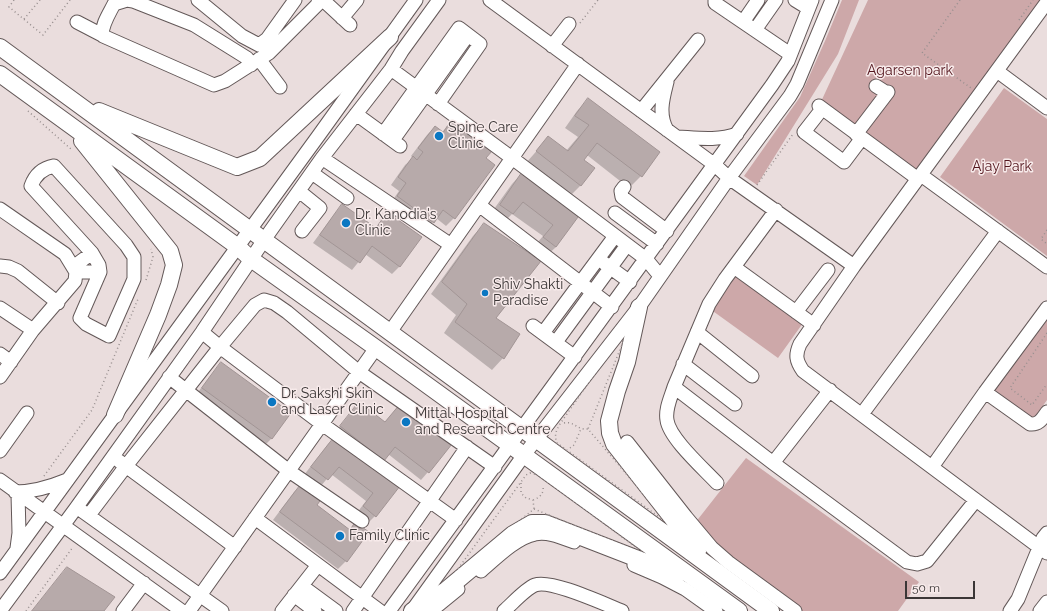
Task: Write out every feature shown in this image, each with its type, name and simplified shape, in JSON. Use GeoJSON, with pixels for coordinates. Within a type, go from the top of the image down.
{"type":"FeatureCollection","features":[{"type":"Feature","properties":{"kind":"main road"},"geometry":{"type":"LineString","coordinates":[[77,103],[237,168],[260,158],[390,37]]}},
{"type":"Feature","properties":{"kind":"main road"},"geometry":{"type":"LineString","coordinates":[[0,47],[771,611]]}},
{"type":"Feature","properties":{"kind":"main road"},"geometry":{"type":"LineString","coordinates":[[0,74],[238,247],[251,259],[739,611]]}},
{"type":"Feature","properties":{"kind":"main road"},"geometry":{"type":"LineString","coordinates":[[69,125],[170,251],[174,265],[169,285],[158,316],[114,414]]}},
{"type":"Feature","properties":{"kind":"main road"},"geometry":{"type":"LineString","coordinates":[[639,307],[627,362],[609,421],[610,433],[614,444],[710,566]]}},
{"type":"Feature","properties":{"kind":"main road"},"geometry":{"type":"LineString","coordinates":[[412,611],[446,590],[513,534],[532,523],[545,522],[674,573],[685,572]]}},
{"type":"Feature","properties":{"kind":"street"},"geometry":{"type":"LineString","coordinates":[[198,0],[242,36],[258,45],[267,39],[295,0]]}},
{"type":"Feature","properties":{"kind":"street"},"geometry":{"type":"LineString","coordinates":[[77,22],[102,35],[214,85],[226,82],[269,53],[317,5],[319,0]]}},
{"type":"Feature","properties":{"kind":"street"},"geometry":{"type":"LineString","coordinates":[[323,0],[346,21],[357,0]]}},
{"type":"Feature","properties":{"kind":"street"},"geometry":{"type":"LineString","coordinates":[[0,573],[416,0]]}},
{"type":"Feature","properties":{"kind":"street"},"geometry":{"type":"LineString","coordinates":[[0,611],[113,457],[202,332],[322,158],[390,69],[439,0]]}},
{"type":"Feature","properties":{"kind":"street"},"geometry":{"type":"LineString","coordinates":[[490,0],[678,137],[730,178],[854,266]]}},
{"type":"Feature","properties":{"kind":"street"},"geometry":{"type":"LineString","coordinates":[[714,0],[715,3],[790,54]]}},
{"type":"Feature","properties":{"kind":"street"},"geometry":{"type":"LineString","coordinates":[[743,22],[758,0]]}},
{"type":"Feature","properties":{"kind":"street"},"geometry":{"type":"LineString","coordinates":[[755,30],[776,0]]}},
{"type":"Feature","properties":{"kind":"street"},"geometry":{"type":"LineString","coordinates":[[390,611],[715,165],[788,61],[810,4],[795,0]]}},
{"type":"Feature","properties":{"kind":"street"},"geometry":{"type":"LineString","coordinates":[[412,611],[524,455],[639,307],[790,96],[797,84],[832,0]]}},
{"type":"Feature","properties":{"kind":"street"},"geometry":{"type":"LineString","coordinates":[[102,35],[106,21],[116,1],[133,1],[194,25],[255,62],[280,87]]}},
{"type":"Feature","properties":{"kind":"street"},"geometry":{"type":"LineString","coordinates":[[1043,551],[803,370],[797,359],[796,352],[854,266],[1047,2]]}},
{"type":"Feature","properties":{"kind":"street"},"geometry":{"type":"LineString","coordinates":[[552,46],[568,25]]}},
{"type":"Feature","properties":{"kind":"street"},"geometry":{"type":"LineString","coordinates":[[356,114],[392,140],[459,28],[480,44],[438,104]]}},
{"type":"Feature","properties":{"kind":"street"},"geometry":{"type":"LineString","coordinates":[[641,111],[698,40]]}},
{"type":"Feature","properties":{"kind":"street"},"geometry":{"type":"LineString","coordinates":[[390,332],[578,64]]}},
{"type":"Feature","properties":{"kind":"street"},"geometry":{"type":"LineString","coordinates":[[390,69],[512,158],[627,245],[646,260],[660,276]]}},
{"type":"Feature","properties":{"kind":"street"},"geometry":{"type":"LineString","coordinates":[[997,71],[1047,108]]}},
{"type":"Feature","properties":{"kind":"street"},"geometry":{"type":"LineString","coordinates":[[667,130],[664,125],[662,101],[669,76]]}},
{"type":"Feature","properties":{"kind":"street"},"geometry":{"type":"LineString","coordinates":[[883,90],[859,136],[844,162],[804,132],[820,108],[859,136],[998,231],[1047,267]]}},
{"type":"Feature","properties":{"kind":"street"},"geometry":{"type":"LineString","coordinates":[[678,137],[711,139],[729,137],[737,134]]}},
{"type":"Feature","properties":{"kind":"street"},"geometry":{"type":"LineString","coordinates":[[322,158],[451,245]]}},
{"type":"Feature","properties":{"kind":"street"},"geometry":{"type":"LineString","coordinates":[[54,166],[64,175],[126,245],[134,257],[134,279],[109,336],[86,324],[80,318],[100,272],[99,265],[92,254],[31,186],[36,176],[46,167],[54,166]]}},
{"type":"Feature","properties":{"kind":"street"},"geometry":{"type":"LineString","coordinates":[[312,173],[347,198]]}},
{"type":"Feature","properties":{"kind":"street"},"geometry":{"type":"LineString","coordinates":[[624,187],[621,191],[622,197],[666,231]]}},
{"type":"Feature","properties":{"kind":"street"},"geometry":{"type":"LineString","coordinates":[[299,191],[320,208],[302,231]]}},
{"type":"Feature","properties":{"kind":"street"},"geometry":{"type":"LineString","coordinates":[[479,205],[612,307]]}},
{"type":"Feature","properties":{"kind":"street"},"geometry":{"type":"LineString","coordinates":[[0,209],[65,254],[74,270],[76,281],[33,330],[0,377]]}},
{"type":"Feature","properties":{"kind":"street"},"geometry":{"type":"LineString","coordinates":[[717,483],[678,442],[670,430],[667,420],[667,411],[683,364],[709,304],[776,210]]}},
{"type":"Feature","properties":{"kind":"street"},"geometry":{"type":"LineString","coordinates":[[615,213],[657,244]]}},
{"type":"Feature","properties":{"kind":"street"},"geometry":{"type":"LineString","coordinates":[[862,414],[998,231]]}},
{"type":"Feature","properties":{"kind":"street"},"geometry":{"type":"LineString","coordinates":[[575,357],[538,329],[579,282],[615,236]]}},
{"type":"Feature","properties":{"kind":"street"},"geometry":{"type":"LineString","coordinates":[[556,342],[627,245]]}},
{"type":"Feature","properties":{"kind":"street"},"geometry":{"type":"LineString","coordinates":[[74,270],[92,254]]}},
{"type":"Feature","properties":{"kind":"street"},"geometry":{"type":"LineString","coordinates":[[597,258],[630,282]]}},
{"type":"Feature","properties":{"kind":"street"},"geometry":{"type":"LineString","coordinates":[[0,266],[9,267],[18,271],[58,303]]}},
{"type":"Feature","properties":{"kind":"street"},"geometry":{"type":"LineString","coordinates":[[734,267],[814,324]]}},
{"type":"Feature","properties":{"kind":"street"},"geometry":{"type":"LineString","coordinates":[[74,270],[100,272]]}},
{"type":"Feature","properties":{"kind":"street"},"geometry":{"type":"LineString","coordinates":[[796,312],[828,270]]}},
{"type":"Feature","properties":{"kind":"street"},"geometry":{"type":"LineString","coordinates":[[89,515],[220,347],[255,305],[264,300],[274,303],[287,312],[359,372],[495,467]]}},
{"type":"Feature","properties":{"kind":"street"},"geometry":{"type":"LineString","coordinates":[[0,308],[33,330]]}},
{"type":"Feature","properties":{"kind":"street"},"geometry":{"type":"LineString","coordinates":[[932,467],[1047,308]]}},
{"type":"Feature","properties":{"kind":"street"},"geometry":{"type":"LineString","coordinates":[[202,332],[322,424],[456,520]]}},
{"type":"Feature","properties":{"kind":"street"},"geometry":{"type":"LineString","coordinates":[[697,332],[752,376]]}},
{"type":"Feature","properties":{"kind":"street"},"geometry":{"type":"LineString","coordinates":[[189,611],[376,348]]}},
{"type":"Feature","properties":{"kind":"street"},"geometry":{"type":"LineString","coordinates":[[0,354],[11,362]]}},
{"type":"Feature","properties":{"kind":"street"},"geometry":{"type":"LineString","coordinates":[[683,364],[734,404]]}},
{"type":"Feature","properties":{"kind":"street"},"geometry":{"type":"LineString","coordinates":[[169,377],[289,471],[362,521]]}},
{"type":"Feature","properties":{"kind":"street"},"geometry":{"type":"LineString","coordinates":[[674,387],[773,464],[907,562],[917,564],[927,561],[976,500]]}},
{"type":"Feature","properties":{"kind":"street"},"geometry":{"type":"LineString","coordinates":[[773,464],[830,390]]}},
{"type":"Feature","properties":{"kind":"street"},"geometry":{"type":"LineString","coordinates":[[985,392],[1030,424],[1035,425],[1047,412]]}},
{"type":"Feature","properties":{"kind":"street"},"geometry":{"type":"LineString","coordinates":[[0,451],[27,413]]}},
{"type":"Feature","properties":{"kind":"street"},"geometry":{"type":"LineString","coordinates":[[627,442],[712,548],[728,562],[795,611]]}},
{"type":"Feature","properties":{"kind":"street"},"geometry":{"type":"LineString","coordinates":[[354,611],[467,447]]}},
{"type":"Feature","properties":{"kind":"street"},"geometry":{"type":"LineString","coordinates":[[113,457],[234,547]]}},
{"type":"Feature","properties":{"kind":"street"},"geometry":{"type":"LineString","coordinates":[[0,480],[182,611]]}},
{"type":"Feature","properties":{"kind":"street"},"geometry":{"type":"LineString","coordinates":[[17,493],[49,488],[68,480]]}},
{"type":"Feature","properties":{"kind":"street"},"geometry":{"type":"LineString","coordinates":[[17,493],[19,533],[17,550]]}},
{"type":"Feature","properties":{"kind":"street"},"geometry":{"type":"LineString","coordinates":[[76,508],[89,515],[222,611]]}},
{"type":"Feature","properties":{"kind":"street"},"geometry":{"type":"LineString","coordinates":[[255,518],[380,611]]}},
{"type":"Feature","properties":{"kind":"street"},"geometry":{"type":"LineString","coordinates":[[1010,611],[1018,599],[1043,551],[1043,538],[1047,532]]}},
{"type":"Feature","properties":{"kind":"street"},"geometry":{"type":"LineString","coordinates":[[431,611],[520,539],[535,534],[546,534],[563,538],[662,577],[685,589],[716,611]]}},
{"type":"Feature","properties":{"kind":"street"},"geometry":{"type":"LineString","coordinates":[[282,611],[318,565]]}},
{"type":"Feature","properties":{"kind":"street"},"geometry":{"type":"LineString","coordinates":[[123,611],[144,584]]}},
{"type":"Feature","properties":{"kind":"street"},"geometry":{"type":"LineString","coordinates":[[504,611],[534,585],[546,584],[559,587],[622,611]]}},
{"type":"Feature","properties":{"kind":"street"},"geometry":{"type":"LineString","coordinates":[[298,590],[315,611]]}},
{"type":"Feature","properties":{"kind":"street"},"geometry":{"type":"LineString","coordinates":[[298,590],[336,611]]}},
{"type":"Feature","properties":{"kind":"street"},"geometry":{"type":"LineString","coordinates":[[1040,611],[1047,602]]}},
{"type":"Feature","properties":{"kind":"path"},"geometry":{"type":"LineString","coordinates":[[14,0],[9,7],[43,35],[70,0]]}},
{"type":"Feature","properties":{"kind":"path"},"geometry":{"type":"LineString","coordinates":[[24,20],[40,0]]}},
{"type":"Feature","properties":{"kind":"path"},"geometry":{"type":"LineString","coordinates":[[568,25],[573,32],[598,0]]}},
{"type":"Feature","properties":{"kind":"path"},"geometry":{"type":"LineString","coordinates":[[960,0],[922,53],[971,88]]}},
{"type":"Feature","properties":{"kind":"path"},"geometry":{"type":"LineString","coordinates":[[1015,25],[1033,0]]}},
{"type":"Feature","properties":{"kind":"path"},"geometry":{"type":"LineString","coordinates":[[751,193],[797,128]]}},
{"type":"Feature","properties":{"kind":"path"},"geometry":{"type":"LineString","coordinates":[[1047,230],[1041,239],[1047,244]]}},
{"type":"Feature","properties":{"kind":"path"},"geometry":{"type":"LineString","coordinates":[[1047,333],[1010,388],[1032,405],[1047,384]]}},
{"type":"Feature","properties":{"kind":"path"},"geometry":{"type":"LineString","coordinates":[[553,418],[560,424],[568,422],[581,429],[588,429]]}},
{"type":"Feature","properties":{"kind":"path"},"geometry":{"type":"LineString","coordinates":[[566,450],[574,445],[581,429]]}},
{"type":"Feature","properties":{"kind":"path"},"geometry":{"type":"LineString","coordinates":[[521,482],[521,493],[526,498],[533,500],[542,495],[543,490],[541,478]]}},
{"type":"Feature","properties":{"kind":"path"},"geometry":{"type":"LineString","coordinates":[[533,500],[535,523]]}},
{"type":"Feature","properties":{"kind":"path"},"geometry":{"type":"LineString","coordinates":[[26,611],[80,538]]}},
{"type":"Feature","properties":{"kind":"green space"},"geometry":{"type":"Polygon","coordinates":[[[842,0],[859,0],[838,54],[757,185],[744,176],[800,97],[842,0]]]}},
{"type":"Feature","properties":{"kind":"green space","name":"Agarsen park"},"geometry":{"type":"Polygon","coordinates":[[[868,0],[1042,0],[921,175],[819,106],[868,0]]]}},
{"type":"Feature","properties":{"kind":"green space","name":"Ajay Park"},"geometry":{"type":"Polygon","coordinates":[[[1004,88],[1047,119],[1047,256],[940,177],[1004,88]]]}},
{"type":"Feature","properties":{"kind":"green space"},"geometry":{"type":"Polygon","coordinates":[[[735,274],[803,323],[778,358],[710,309],[735,274]]]}},
{"type":"Feature","properties":{"kind":"green space"},"geometry":{"type":"Polygon","coordinates":[[[1047,317],[1047,400],[1030,424],[990,396],[1047,317]]]}},
{"type":"Feature","properties":{"kind":"green space"},"geometry":{"type":"Polygon","coordinates":[[[746,458],[919,582],[898,611],[801,611],[719,551],[695,523],[746,458]]]}},
{"type":"Feature","properties":{"kind":"building"},"geometry":{"type":"Polygon","coordinates":[[[588,98],[660,152],[642,177],[597,143],[584,160],[595,168],[581,186],[536,151],[548,136],[568,151],[589,125],[575,116],[588,98]]]}},
{"type":"Feature","properties":{"kind":"building"},"geometry":{"type":"Polygon","coordinates":[[[451,121],[492,151],[486,158],[495,165],[455,219],[443,210],[434,223],[397,196],[406,183],[398,177],[413,156],[417,160],[423,152],[418,148],[435,126],[443,132],[451,121]]]}},
{"type":"Feature","properties":{"kind":"building"},"geometry":{"type":"Polygon","coordinates":[[[523,171],[581,213],[556,247],[543,237],[553,225],[523,202],[513,214],[500,205],[523,171]]]}},
{"type":"Feature","properties":{"kind":"building"},"geometry":{"type":"Polygon","coordinates":[[[342,204],[376,228],[387,212],[422,237],[400,267],[372,246],[360,263],[320,235],[342,204]]]}},
{"type":"Feature","properties":{"kind":"building","name":"Shiv Shakti Paradise"},"geometry":{"type":"Polygon","coordinates":[[[484,223],[541,261],[496,318],[520,334],[504,359],[455,322],[467,304],[442,282],[484,223]]]}},
{"type":"Feature","properties":{"kind":"building"},"geometry":{"type":"Polygon","coordinates":[[[221,362],[291,413],[272,439],[202,388],[221,362]]]}},
{"type":"Feature","properties":{"kind":"building"},"geometry":{"type":"Polygon","coordinates":[[[359,402],[385,422],[400,404],[452,444],[429,473],[395,447],[384,461],[340,426],[359,402]]]}},
{"type":"Feature","properties":{"kind":"building"},"geometry":{"type":"Polygon","coordinates":[[[336,435],[400,486],[376,517],[363,506],[373,493],[339,467],[328,480],[311,467],[336,435]]]}},
{"type":"Feature","properties":{"kind":"building"},"geometry":{"type":"Polygon","coordinates":[[[302,483],[322,498],[317,505],[350,530],[355,522],[369,532],[347,562],[280,512],[302,483]]]}},
{"type":"Feature","properties":{"kind":"building"},"geometry":{"type":"Polygon","coordinates":[[[67,567],[115,597],[104,611],[32,611],[67,567]]]}},
{"type":"Feature","properties":{"kind":"place","name":"Spine Care Clinic"},"geometry":{"type":"Point","coordinates":[439,136]}},
{"type":"Feature","properties":{"kind":"place","name":"Dr. Kanodia's Clinic"},"geometry":{"type":"Point","coordinates":[346,223]}},
{"type":"Feature","properties":{"kind":"place","name":"Shiv Shakti Paradise"},"geometry":{"type":"Point","coordinates":[485,293]}},
{"type":"Feature","properties":{"kind":"place","name":"Dr. Sakshi Skin and Laser Clinic"},"geometry":{"type":"Point","coordinates":[272,402]}},
{"type":"Feature","properties":{"kind":"place","name":"Mittal Hospital and Research Centre"},"geometry":{"type":"Point","coordinates":[406,422]}},
{"type":"Feature","properties":{"kind":"place","name":"Family Clinic"},"geometry":{"type":"Point","coordinates":[340,536]}}]}
